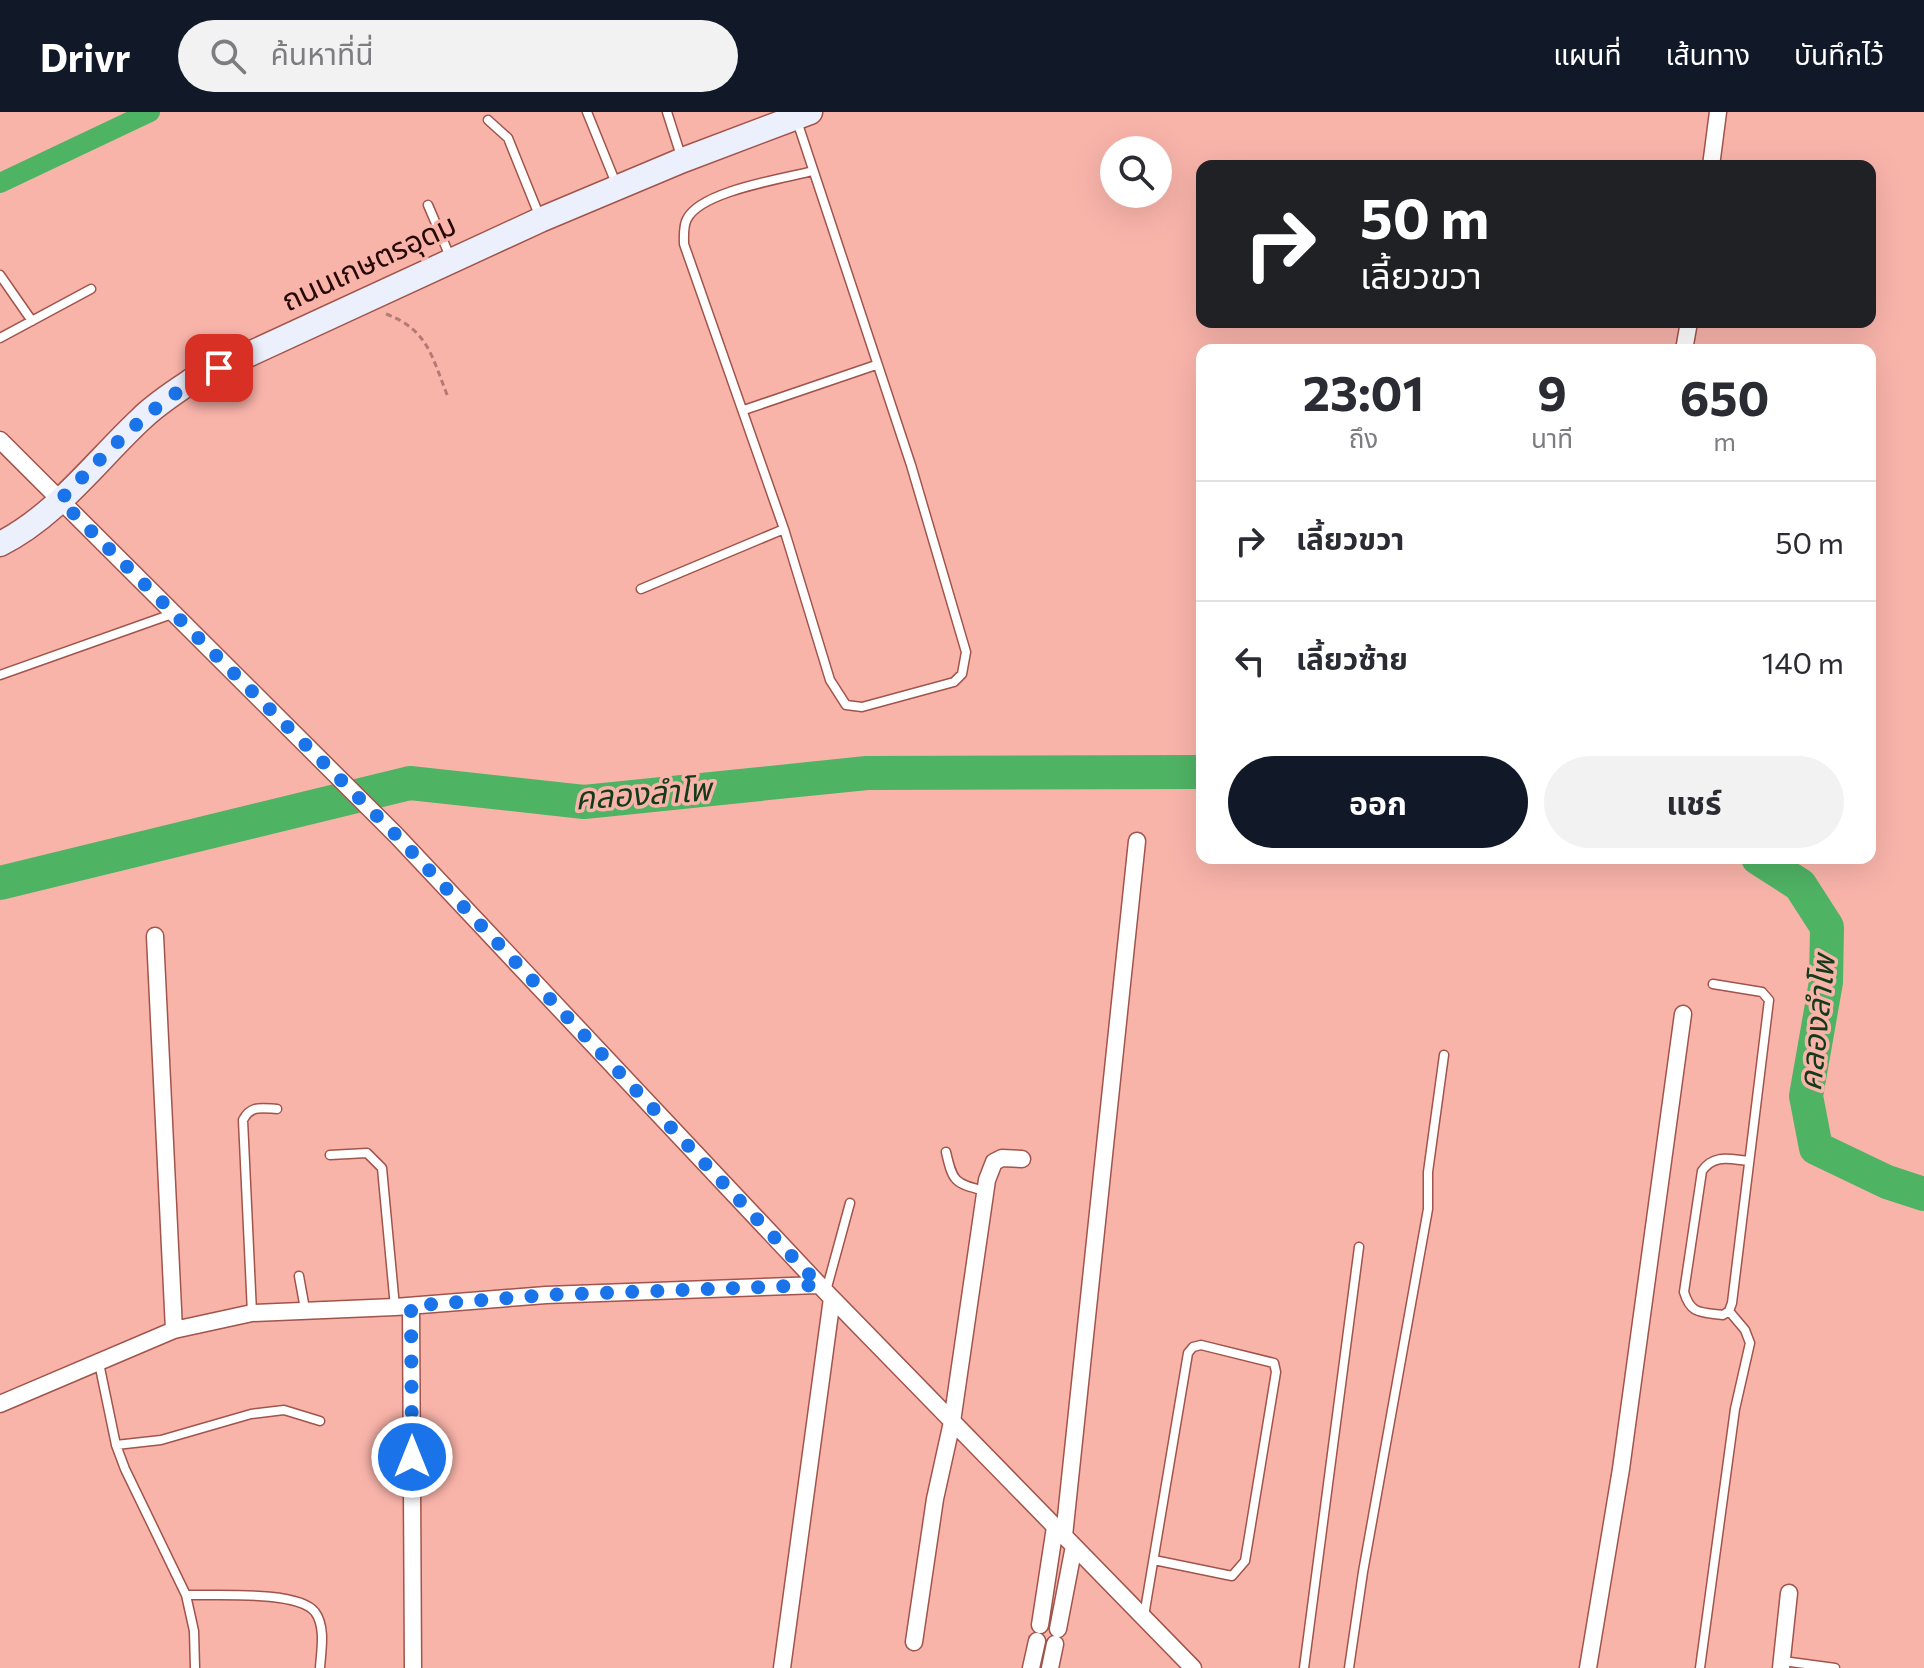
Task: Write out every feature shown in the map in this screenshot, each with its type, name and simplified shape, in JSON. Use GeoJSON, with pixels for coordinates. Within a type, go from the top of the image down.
{"type":"FeatureCollection","features":[{"type":"Feature","properties":{"kind":"street"},"geometry":{"type":"LineString","coordinates":[[1712,160],[1718,112]]}},
{"type":"Feature","properties":{"kind":"street","name":"ถนนเกษตรอุดม"},"geometry":{"type":"LineString","coordinates":[[0,544],[60,500],[143,416],[191,381],[540,220],[790,116]]}},
{"type":"Feature","properties":{"kind":"street"},"geometry":{"type":"LineString","coordinates":[[0,440],[396,835],[825,1292],[1065,1537],[1186,1666]]}},
{"type":"Feature","properties":{"kind":"street"},"geometry":{"type":"LineString","coordinates":[[1050,1668],[1056,1636],[1137,841]]}},
{"type":"Feature","properties":{"kind":"street"},"geometry":{"type":"LineString","coordinates":[[155,936],[174,1330]]}},
{"type":"Feature","properties":{"kind":"street"},"geometry":{"type":"LineString","coordinates":[[1588,1668],[1621,1469],[1683,1014]]}},
{"type":"Feature","properties":{"kind":"street"},"geometry":{"type":"LineString","coordinates":[[914,1642],[935,1499],[952,1422],[986,1191],[994,1162],[1002,1158],[1022,1159]]}},
{"type":"Feature","properties":{"kind":"street"},"geometry":{"type":"LineString","coordinates":[[0,1404],[174,1330],[252,1313],[546,1295],[825,1292]]}},
{"type":"Feature","properties":{"kind":"street"},"geometry":{"type":"LineString","coordinates":[[782,1668],[825,1292]]}},
{"type":"Feature","properties":{"kind":"street"},"geometry":{"type":"LineString","coordinates":[[403,1306],[413,1668]]}},
{"type":"Feature","properties":{"kind":"street"},"geometry":{"type":"LineString","coordinates":[[1031,1668],[1065,1537]]}},
{"type":"Feature","properties":{"kind":"street"},"geometry":{"type":"LineString","coordinates":[[1782,1664],[1789,1593]]}},
{"type":"Feature","properties":{"kind":"lane"},"geometry":{"type":"LineString","coordinates":[[587,112],[618,186]]}},
{"type":"Feature","properties":{"kind":"lane"},"geometry":{"type":"LineString","coordinates":[[667,112],[683,160]]}},
{"type":"Feature","properties":{"kind":"lane"},"geometry":{"type":"LineString","coordinates":[[790,116],[813,171],[911,465],[966,652],[962,674],[954,682],[862,707],[846,705],[830,680],[784,529],[684,244],[685,222],[695,207],[711,197],[813,171]]}},
{"type":"Feature","properties":{"kind":"lane"},"geometry":{"type":"LineString","coordinates":[[488,120],[508,138],[540,220]]}},
{"type":"Feature","properties":{"kind":"lane"},"geometry":{"type":"LineString","coordinates":[[428,205],[452,259]]}},
{"type":"Feature","properties":{"kind":"lane"},"geometry":{"type":"LineString","coordinates":[[0,275],[32,321]]}},
{"type":"Feature","properties":{"kind":"lane"},"geometry":{"type":"LineString","coordinates":[[0,338],[91,289]]}},
{"type":"Feature","properties":{"kind":"lane"},"geometry":{"type":"LineString","coordinates":[[744,410],[876,365]]}},
{"type":"Feature","properties":{"kind":"lane"},"geometry":{"type":"LineString","coordinates":[[641,589],[784,529]]}},
{"type":"Feature","properties":{"kind":"lane"},"geometry":{"type":"LineString","coordinates":[[0,675],[173,614]]}},
{"type":"Feature","properties":{"kind":"lane"},"geometry":{"type":"LineString","coordinates":[[1700,1668],[1735,1409],[1750,1343],[1745,1330],[1729,1311],[1769,1000],[1762,992],[1713,984]]}},
{"type":"Feature","properties":{"kind":"lane"},"geometry":{"type":"LineString","coordinates":[[1349,1668],[1368,1541],[1428,1209],[1428,1172],[1444,1055]]}},
{"type":"Feature","properties":{"kind":"lane"},"geometry":{"type":"LineString","coordinates":[[252,1313],[243,1120],[248,1111],[255,1107],[277,1109]]}},
{"type":"Feature","properties":{"kind":"lane"},"geometry":{"type":"LineString","coordinates":[[946,1152],[955,1181],[986,1191]]}},
{"type":"Feature","properties":{"kind":"lane"},"geometry":{"type":"LineString","coordinates":[[330,1155],[367,1153],[382,1168],[403,1306]]}},
{"type":"Feature","properties":{"kind":"lane"},"geometry":{"type":"LineString","coordinates":[[1729,1311],[1723,1315],[1696,1311],[1688,1304],[1684,1292],[1702,1171],[1709,1162],[1719,1158],[1748,1161]]}},
{"type":"Feature","properties":{"kind":"lane"},"geometry":{"type":"LineString","coordinates":[[825,1292],[850,1203]]}},
{"type":"Feature","properties":{"kind":"lane"},"geometry":{"type":"LineString","coordinates":[[1304,1668],[1359,1247]]}},
{"type":"Feature","properties":{"kind":"lane"},"geometry":{"type":"LineString","coordinates":[[299,1276],[305,1309]]}},
{"type":"Feature","properties":{"kind":"lane"},"geometry":{"type":"LineString","coordinates":[[1144,1619],[1188,1353],[1193,1347],[1201,1345],[1274,1363],[1276,1372],[1245,1561],[1239,1571],[1232,1576],[1154,1560]]}},
{"type":"Feature","properties":{"kind":"lane"},"geometry":{"type":"LineString","coordinates":[[98,1362],[116,1445],[150,1525],[186,1595],[194,1631],[195,1668]]}},
{"type":"Feature","properties":{"kind":"lane"},"geometry":{"type":"LineString","coordinates":[[116,1445],[161,1440],[251,1414],[284,1410],[320,1421]]}},
{"type":"Feature","properties":{"kind":"lane"},"geometry":{"type":"LineString","coordinates":[[186,1595],[297,1600],[315,1611],[322,1627],[320,1668]]}},
{"type":"Feature","properties":{"kind":"lane"},"geometry":{"type":"LineString","coordinates":[[1782,1664],[1835,1668]]}},
{"type":"Feature","properties":{"kind":"path"},"geometry":{"type":"LineString","coordinates":[[356,303],[407,322],[420,334],[448,397]]}},
{"type":"Feature","properties":{"kind":"waterway"},"geometry":{"type":"LineString","coordinates":[[0,183],[150,112]]}},
{"type":"Feature","properties":{"kind":"waterway","name":"คลองลำโพ"},"geometry":{"type":"LineString","coordinates":[[0,883],[410,783],[584,802],[867,773],[1196,772]]}},
{"type":"Feature","properties":{"kind":"waterway","name":"คลองลำโพ"},"geometry":{"type":"LineString","coordinates":[[1767,864],[1800,885],[1827,927],[1826,982],[1806,1096],[1816,1148],[1887,1182],[1924,1194]]}},
{"type":"Feature","properties":{"kind":"route"},"geometry":{"type":"LineString","coordinates":[[219,368],[191,381],[143,416],[60,500],[396,835],[819,1285],[546,1295],[411,1306],[412,1457]]}}]}
